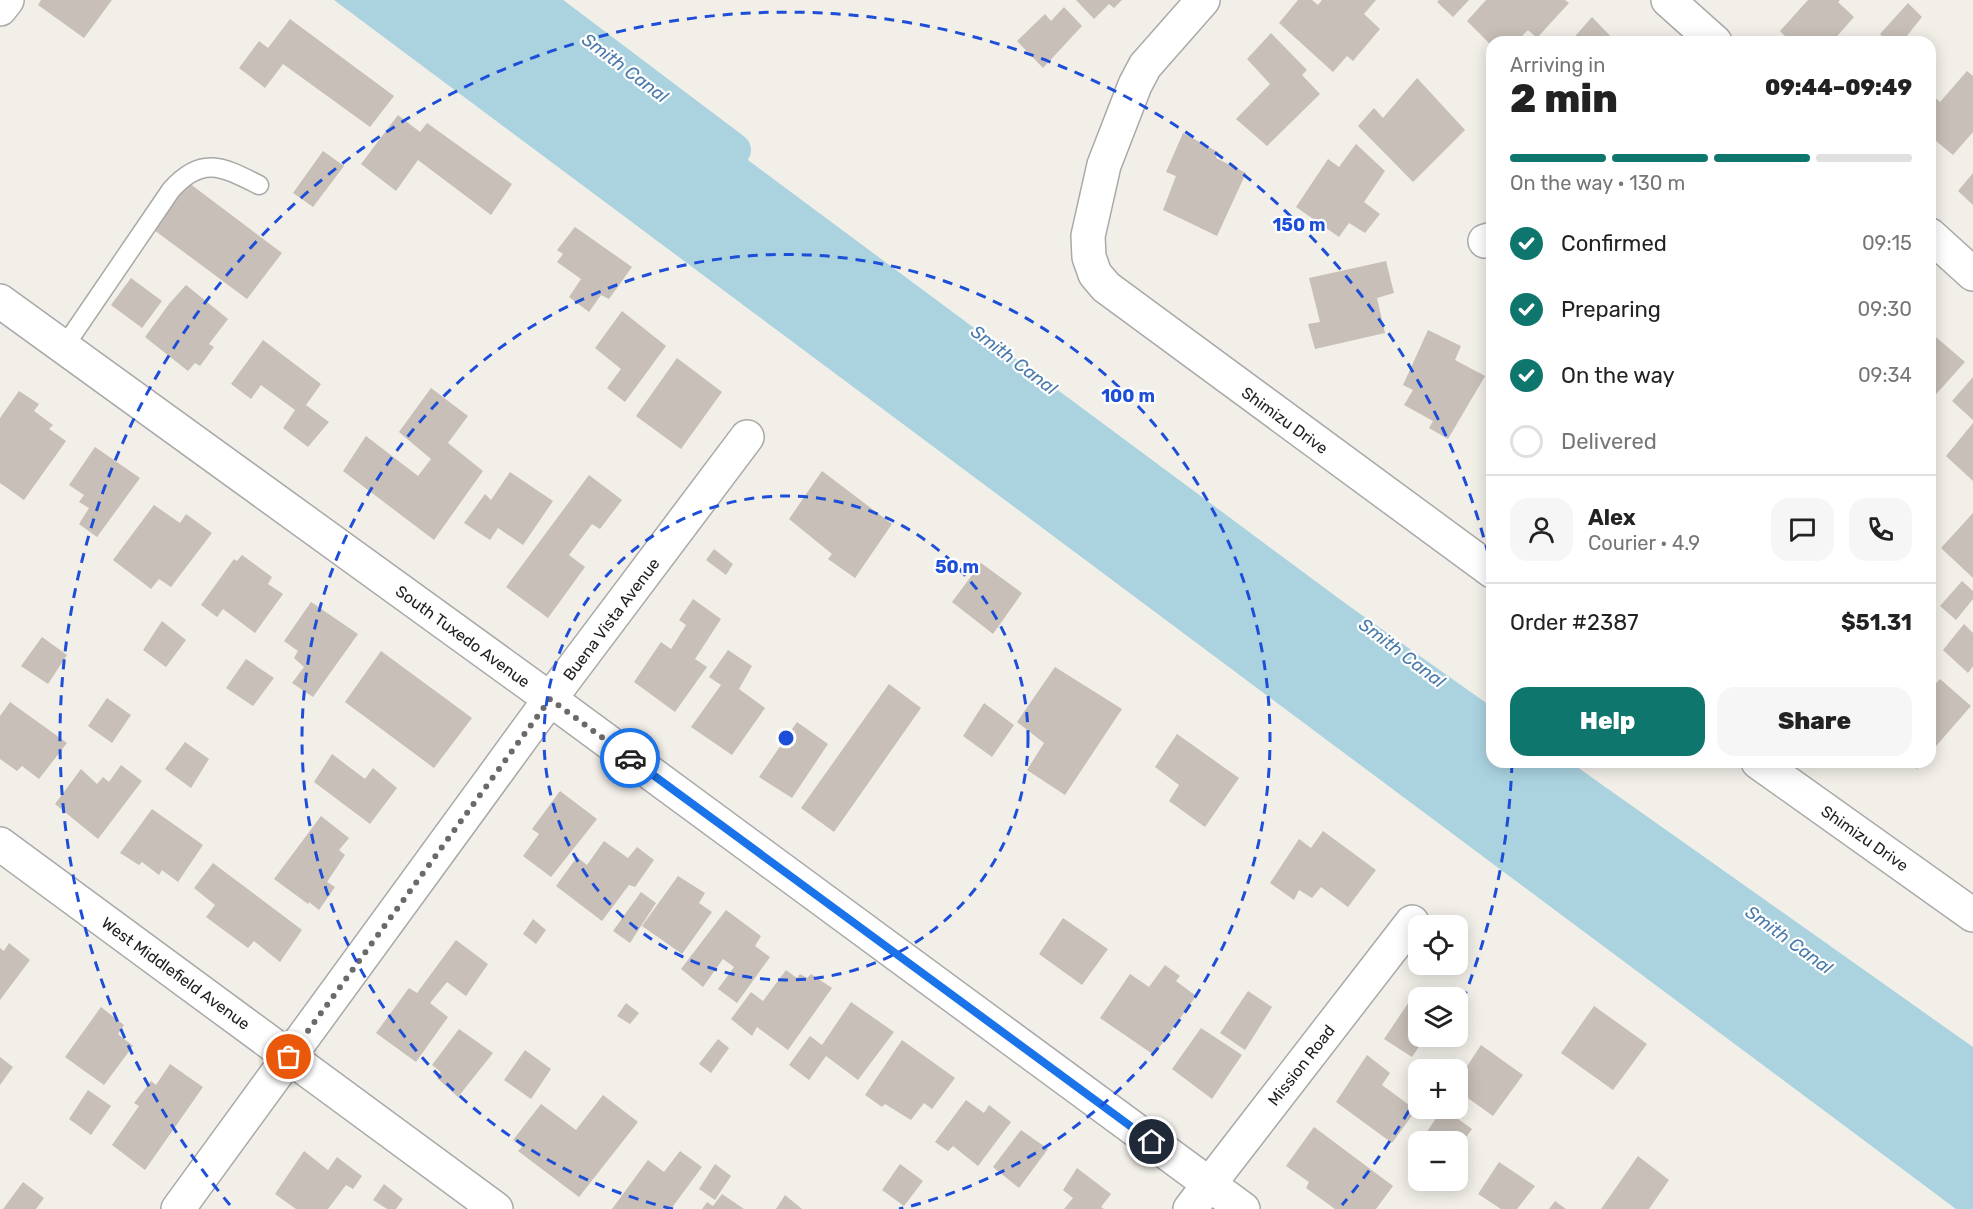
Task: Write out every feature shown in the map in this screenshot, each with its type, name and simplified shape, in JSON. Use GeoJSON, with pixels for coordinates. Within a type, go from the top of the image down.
{"type":"FeatureCollection","features":[{"type":"Feature","properties":{"kind":"street"},"geometry":{"type":"LineString","coordinates":[[0,9],[7,0]]}},
{"type":"Feature","properties":{"kind":"street","name":"Shimizu Drive"},"geometry":{"type":"LineString","coordinates":[[1203,0],[1145,66],[1135,85],[1104,165],[1088,236],[1089,257],[1095,274],[1106,287],[1486,567]]}},
{"type":"Feature","properties":{"kind":"street"},"geometry":{"type":"LineString","coordinates":[[1668,0],[1706,36]]}},
{"type":"Feature","properties":{"kind":"street"},"geometry":{"type":"LineString","coordinates":[[1936,240],[1973,274]]}},
{"type":"Feature","properties":{"kind":"street","name":"South Tuxedo Avenue"},"geometry":{"type":"LineString","coordinates":[[0,301],[550,699],[1199,1196],[1243,1209]]}},
{"type":"Feature","properties":{"kind":"street","name":"Buena Vista Avenue"},"geometry":{"type":"LineString","coordinates":[[178,1209],[550,699],[747,437]]}},
{"type":"Feature","properties":{"kind":"street","name":"Shimizu Drive"},"geometry":{"type":"LineString","coordinates":[[1766,768],[1973,915]]}},
{"type":"Feature","properties":{"kind":"street","name":"West Middlefield Avenue"},"geometry":{"type":"LineString","coordinates":[[0,844],[496,1209]]}},
{"type":"Feature","properties":{"kind":"street","name":"Mission Road"},"geometry":{"type":"LineString","coordinates":[[1199,1196],[1408,927]]}},
{"type":"Feature","properties":{"kind":"lane"},"geometry":{"type":"LineString","coordinates":[[64,347],[171,190],[182,178],[196,169],[214,167],[230,171],[259,185]]}},
{"type":"Feature","properties":{"kind":"water"},"geometry":{"type":"Polygon","coordinates":[[[334,0],[532,0],[1349,606],[1486,703],[1486,768],[1578,768],[1973,1047],[1973,1209],[1956,1209],[334,0]]]}},
{"type":"Feature","properties":{"kind":"building"},"geometry":{"type":"Polygon","coordinates":[[[41,0],[112,0],[84,38],[38,5],[41,0]]]}},
{"type":"Feature","properties":{"kind":"building"},"geometry":{"type":"Polygon","coordinates":[[[1076,0],[1122,0],[1114,8],[1109,4],[1094,19],[1076,0]]]}},
{"type":"Feature","properties":{"kind":"building"},"geometry":{"type":"Polygon","coordinates":[[[1298,0],[1312,0],[1318,5],[1322,0],[1376,0],[1364,14],[1380,29],[1353,61],[1347,56],[1333,72],[1279,23],[1298,0]]]}},
{"type":"Feature","properties":{"kind":"building"},"geometry":{"type":"Polygon","coordinates":[[[1439,0],[1469,0],[1453,17],[1437,2],[1439,0]]]}},
{"type":"Feature","properties":{"kind":"building"},"geometry":{"type":"Polygon","coordinates":[[[1486,0],[1565,0],[1569,3],[1539,36],[1535,36],[1528,30],[1522,36],[1486,36],[1486,40],[1467,21],[1486,0]]]}},
{"type":"Feature","properties":{"kind":"building"},"geometry":{"type":"Polygon","coordinates":[[[1808,0],[1840,0],[1838,2],[1854,17],[1837,36],[1785,36],[1780,31],[1808,0]]]}},
{"type":"Feature","properties":{"kind":"building"},"geometry":{"type":"Polygon","coordinates":[[[1908,3],[1922,17],[1907,36],[1882,36],[1880,34],[1908,3]]]}},
{"type":"Feature","properties":{"kind":"building"},"geometry":{"type":"Polygon","coordinates":[[[1064,7],[1082,26],[1043,68],[1017,41],[1045,14],[1051,21],[1064,7]]]}},
{"type":"Feature","properties":{"kind":"building"},"geometry":{"type":"Polygon","coordinates":[[[1592,17],[1610,36],[1575,36],[1592,17]]]}},
{"type":"Feature","properties":{"kind":"building"},"geometry":{"type":"Polygon","coordinates":[[[290,19],[394,96],[370,127],[283,64],[265,88],[239,68],[259,41],[268,48],[290,19]]]}},
{"type":"Feature","properties":{"kind":"building"},"geometry":{"type":"Polygon","coordinates":[[[1271,33],[1307,70],[1302,75],[1320,94],[1267,146],[1236,119],[1270,84],[1247,59],[1271,33]]]}},
{"type":"Feature","properties":{"kind":"building"},"geometry":{"type":"Polygon","coordinates":[[[1967,71],[1973,76],[1973,132],[1953,155],[1936,141],[1936,98],[1940,102],[1967,71]]]}},
{"type":"Feature","properties":{"kind":"building"},"geometry":{"type":"Polygon","coordinates":[[[1417,78],[1465,130],[1413,182],[1358,126],[1374,108],[1383,118],[1417,78]]]}},
{"type":"Feature","properties":{"kind":"building"},"geometry":{"type":"Polygon","coordinates":[[[398,115],[420,132],[427,123],[512,184],[491,215],[418,160],[396,191],[361,164],[398,115]]]}},
{"type":"Feature","properties":{"kind":"building"},"geometry":{"type":"Polygon","coordinates":[[[1183,133],[1218,152],[1216,158],[1246,173],[1217,236],[1163,210],[1176,176],[1166,172],[1183,133]]]}},
{"type":"Feature","properties":{"kind":"building"},"geometry":{"type":"Polygon","coordinates":[[[1356,144],[1385,171],[1364,202],[1380,214],[1365,233],[1349,223],[1339,237],[1296,207],[1328,159],[1339,167],[1356,144]]]}},
{"type":"Feature","properties":{"kind":"building"},"geometry":{"type":"Polygon","coordinates":[[[323,151],[344,166],[313,207],[293,193],[323,151]]]}},
{"type":"Feature","properties":{"kind":"building"},"geometry":{"type":"Polygon","coordinates":[[[1973,173],[1973,205],[1958,191],[1973,173]]]}},
{"type":"Feature","properties":{"kind":"building"},"geometry":{"type":"Polygon","coordinates":[[[185,180],[282,253],[247,299],[150,227],[185,180]]]}},
{"type":"Feature","properties":{"kind":"building"},"geometry":{"type":"Polygon","coordinates":[[[575,227],[632,267],[609,299],[601,295],[589,312],[569,297],[581,279],[557,262],[563,254],[557,250],[575,227]]]}},
{"type":"Feature","properties":{"kind":"building"},"geometry":{"type":"Polygon","coordinates":[[[1386,261],[1394,293],[1377,298],[1385,333],[1315,349],[1308,324],[1320,322],[1309,278],[1386,261]]]}},
{"type":"Feature","properties":{"kind":"building"},"geometry":{"type":"Polygon","coordinates":[[[131,278],[162,301],[142,328],[111,305],[131,278]]]}},
{"type":"Feature","properties":{"kind":"building"},"geometry":{"type":"Polygon","coordinates":[[[186,285],[228,319],[209,344],[214,347],[200,366],[195,363],[188,371],[145,337],[186,285]]]}},
{"type":"Feature","properties":{"kind":"building"},"geometry":{"type":"Polygon","coordinates":[[[622,311],[666,346],[625,402],[607,388],[621,369],[595,348],[622,311]]]}},
{"type":"Feature","properties":{"kind":"building"},"geometry":{"type":"Polygon","coordinates":[[[1428,330],[1461,346],[1455,360],[1485,376],[1448,439],[1429,428],[1433,421],[1404,405],[1413,390],[1403,385],[1428,330]]]}},
{"type":"Feature","properties":{"kind":"building"},"geometry":{"type":"Polygon","coordinates":[[[1936,337],[1965,362],[1936,394],[1936,337]]]}},
{"type":"Feature","properties":{"kind":"building"},"geometry":{"type":"Polygon","coordinates":[[[263,340],[321,384],[306,405],[329,422],[308,447],[283,428],[295,410],[261,385],[251,399],[231,384],[263,340]]]}},
{"type":"Feature","properties":{"kind":"building"},"geometry":{"type":"Polygon","coordinates":[[[677,358],[722,392],[681,449],[636,416],[677,358]]]}},
{"type":"Feature","properties":{"kind":"building"},"geometry":{"type":"Polygon","coordinates":[[[1973,377],[1973,420],[1952,401],[1973,377]]]}},
{"type":"Feature","properties":{"kind":"building"},"geometry":{"type":"Polygon","coordinates":[[[431,388],[468,416],[448,443],[483,471],[434,540],[343,471],[366,436],[418,476],[431,459],[399,432],[431,388]]]}},
{"type":"Feature","properties":{"kind":"building"},"geometry":{"type":"Polygon","coordinates":[[[19,391],[39,404],[34,411],[53,425],[49,429],[66,441],[24,500],[0,483],[0,418],[19,391]]]}},
{"type":"Feature","properties":{"kind":"building"},"geometry":{"type":"Polygon","coordinates":[[[1973,423],[1973,481],[1946,456],[1973,423]]]}},
{"type":"Feature","properties":{"kind":"building"},"geometry":{"type":"Polygon","coordinates":[[[95,447],[140,478],[97,537],[79,524],[89,508],[79,502],[84,495],[69,485],[95,447]]]}},
{"type":"Feature","properties":{"kind":"building"},"geometry":{"type":"Polygon","coordinates":[[[822,471],[892,524],[855,578],[828,559],[832,554],[789,519],[822,471]]]}},
{"type":"Feature","properties":{"kind":"building"},"geometry":{"type":"Polygon","coordinates":[[[510,472],[553,501],[523,545],[498,528],[490,540],[464,523],[485,494],[491,500],[510,472]]]}},
{"type":"Feature","properties":{"kind":"building"},"geometry":{"type":"Polygon","coordinates":[[[589,475],[622,500],[600,529],[592,524],[569,555],[585,567],[548,618],[506,587],[589,475]]]}},
{"type":"Feature","properties":{"kind":"building"},"geometry":{"type":"Polygon","coordinates":[[[154,505],[180,523],[186,514],[212,533],[171,587],[159,579],[151,589],[113,560],[154,505]]]}},
{"type":"Feature","properties":{"kind":"building"},"geometry":{"type":"Polygon","coordinates":[[[1973,513],[1973,578],[1941,548],[1973,513]]]}},
{"type":"Feature","properties":{"kind":"building"},"geometry":{"type":"Polygon","coordinates":[[[714,549],[733,564],[726,575],[706,560],[714,549]]]}},
{"type":"Feature","properties":{"kind":"building"},"geometry":{"type":"Polygon","coordinates":[[[242,555],[272,577],[268,584],[283,594],[255,633],[223,609],[217,617],[201,605],[234,559],[237,561],[242,555]]]}},
{"type":"Feature","properties":{"kind":"building"},"geometry":{"type":"Polygon","coordinates":[[[981,563],[1022,593],[993,634],[952,602],[981,563]]]}},
{"type":"Feature","properties":{"kind":"building"},"geometry":{"type":"Polygon","coordinates":[[[1962,581],[1973,591],[1973,599],[1956,620],[1940,606],[1962,581]]]}},
{"type":"Feature","properties":{"kind":"building"},"geometry":{"type":"Polygon","coordinates":[[[693,599],[721,619],[695,659],[707,667],[675,712],[634,682],[661,642],[671,649],[686,625],[679,620],[693,599]]]}},
{"type":"Feature","properties":{"kind":"building"},"geometry":{"type":"Polygon","coordinates":[[[311,602],[358,634],[313,697],[292,683],[304,667],[294,658],[298,651],[284,641],[311,602]]]}},
{"type":"Feature","properties":{"kind":"building"},"geometry":{"type":"Polygon","coordinates":[[[162,621],[186,640],[166,667],[143,650],[162,621]]]}},
{"type":"Feature","properties":{"kind":"building"},"geometry":{"type":"Polygon","coordinates":[[[1964,624],[1973,633],[1973,666],[1968,673],[1943,650],[1964,624]]]}},
{"type":"Feature","properties":{"kind":"building"},"geometry":{"type":"Polygon","coordinates":[[[42,637],[67,655],[48,684],[21,666],[42,637]]]}},
{"type":"Feature","properties":{"kind":"building"},"geometry":{"type":"Polygon","coordinates":[[[728,650],[752,666],[739,689],[765,708],[732,755],[691,727],[721,685],[709,677],[728,650]]]}},
{"type":"Feature","properties":{"kind":"building"},"geometry":{"type":"Polygon","coordinates":[[[381,651],[472,718],[434,768],[345,702],[381,651]]]}},
{"type":"Feature","properties":{"kind":"building"},"geometry":{"type":"Polygon","coordinates":[[[246,659],[274,678],[253,706],[226,688],[246,659]]]}},
{"type":"Feature","properties":{"kind":"building"},"geometry":{"type":"Polygon","coordinates":[[[1055,667],[1122,709],[1065,795],[1027,770],[1044,743],[1017,722],[1055,667]]]}},
{"type":"Feature","properties":{"kind":"building"},"geometry":{"type":"Polygon","coordinates":[[[1940,679],[1971,706],[1936,746],[1936,683],[1940,679]]]}},
{"type":"Feature","properties":{"kind":"building"},"geometry":{"type":"Polygon","coordinates":[[[889,684],[921,708],[834,832],[801,808],[889,684]]]}},
{"type":"Feature","properties":{"kind":"building"},"geometry":{"type":"Polygon","coordinates":[[[107,698],[131,715],[112,743],[88,726],[107,698]]]}},
{"type":"Feature","properties":{"kind":"building"},"geometry":{"type":"Polygon","coordinates":[[[10,702],[67,743],[39,779],[22,766],[17,771],[0,759],[0,716],[10,702]]]}},
{"type":"Feature","properties":{"kind":"building"},"geometry":{"type":"Polygon","coordinates":[[[984,703],[1014,725],[992,757],[963,736],[984,703]]]}},
{"type":"Feature","properties":{"kind":"building"},"geometry":{"type":"Polygon","coordinates":[[[797,722],[828,744],[792,798],[759,777],[797,722]]]}},
{"type":"Feature","properties":{"kind":"building"},"geometry":{"type":"Polygon","coordinates":[[[1177,734],[1239,778],[1205,827],[1169,801],[1179,785],[1155,767],[1177,734]]]}},
{"type":"Feature","properties":{"kind":"building"},"geometry":{"type":"Polygon","coordinates":[[[185,742],[209,759],[191,788],[165,769],[185,742]]]}},
{"type":"Feature","properties":{"kind":"building"},"geometry":{"type":"Polygon","coordinates":[[[332,754],[365,779],[373,768],[397,788],[370,824],[314,782],[332,754]]]}},
{"type":"Feature","properties":{"kind":"building"},"geometry":{"type":"Polygon","coordinates":[[[121,765],[142,781],[98,839],[55,804],[81,769],[97,784],[103,777],[109,782],[121,765]]]}},
{"type":"Feature","properties":{"kind":"building"},"geometry":{"type":"Polygon","coordinates":[[[560,791],[597,819],[551,877],[523,856],[539,834],[532,829],[560,791]]]}},
{"type":"Feature","properties":{"kind":"building"},"geometry":{"type":"Polygon","coordinates":[[[152,809],[203,845],[178,882],[162,870],[159,875],[142,862],[139,865],[120,853],[152,809]]]}},
{"type":"Feature","properties":{"kind":"building"},"geometry":{"type":"Polygon","coordinates":[[[321,816],[349,838],[339,850],[345,855],[327,882],[335,887],[319,910],[274,879],[321,816]]]}},
{"type":"Feature","properties":{"kind":"building"},"geometry":{"type":"Polygon","coordinates":[[[1323,831],[1376,870],[1348,907],[1321,887],[1312,898],[1299,890],[1294,900],[1270,883],[1299,839],[1311,848],[1323,831]]]}},
{"type":"Feature","properties":{"kind":"building"},"geometry":{"type":"Polygon","coordinates":[[[604,841],[628,858],[637,847],[654,860],[635,887],[629,885],[602,921],[556,886],[577,857],[587,865],[604,841]]]}},
{"type":"Feature","properties":{"kind":"building"},"geometry":{"type":"Polygon","coordinates":[[[213,863],[302,930],[280,962],[254,941],[248,948],[206,917],[215,905],[194,888],[213,863]]]}},
{"type":"Feature","properties":{"kind":"building"},"geometry":{"type":"Polygon","coordinates":[[[678,876],[705,893],[699,903],[712,912],[682,954],[642,926],[678,876]]]}},
{"type":"Feature","properties":{"kind":"building"},"geometry":{"type":"Polygon","coordinates":[[[641,892],[656,903],[630,943],[613,931],[641,892]]]}},
{"type":"Feature","properties":{"kind":"building"},"geometry":{"type":"Polygon","coordinates":[[[726,910],[761,936],[755,946],[770,957],[737,1003],[718,989],[734,967],[723,959],[703,987],[681,969],[726,910]]]}},
{"type":"Feature","properties":{"kind":"building"},"geometry":{"type":"Polygon","coordinates":[[[1063,918],[1108,949],[1082,985],[1039,954],[1063,918]]]}},
{"type":"Feature","properties":{"kind":"building"},"geometry":{"type":"Polygon","coordinates":[[[533,919],[546,930],[536,944],[523,934],[533,919]]]}},
{"type":"Feature","properties":{"kind":"building"},"geometry":{"type":"Polygon","coordinates":[[[456,940],[488,964],[466,996],[447,982],[430,1003],[448,1017],[416,1062],[376,1033],[409,988],[417,993],[456,940]]]}},
{"type":"Feature","properties":{"kind":"building"},"geometry":{"type":"Polygon","coordinates":[[[9,943],[30,960],[0,1000],[0,948],[4,951],[9,943]]]}},
{"type":"Feature","properties":{"kind":"building"},"geometry":{"type":"Polygon","coordinates":[[[1165,965],[1180,976],[1176,981],[1196,996],[1154,1055],[1100,1018],[1130,974],[1149,987],[1165,965]]]}},
{"type":"Feature","properties":{"kind":"building"},"geometry":{"type":"Polygon","coordinates":[[[786,970],[797,978],[800,974],[807,978],[811,974],[832,988],[788,1050],[757,1027],[752,1036],[731,1019],[751,992],[763,1001],[786,970]]]}},
{"type":"Feature","properties":{"kind":"building"},"geometry":{"type":"Polygon","coordinates":[[[1248,991],[1272,1007],[1245,1050],[1220,1033],[1248,991]]]}},
{"type":"Feature","properties":{"kind":"building"},"geometry":{"type":"Polygon","coordinates":[[[851,1002],[894,1032],[858,1080],[826,1056],[809,1080],[789,1065],[810,1036],[822,1045],[851,1002]]]}},
{"type":"Feature","properties":{"kind":"building"},"geometry":{"type":"Polygon","coordinates":[[[626,1003],[639,1013],[630,1024],[617,1016],[626,1003]]]}},
{"type":"Feature","properties":{"kind":"building"},"geometry":{"type":"Polygon","coordinates":[[[1408,1003],[1408,1047],[1419,1047],[1412,1057],[1384,1039],[1408,1003]]]}},
{"type":"Feature","properties":{"kind":"building"},"geometry":{"type":"Polygon","coordinates":[[[1594,1006],[1647,1044],[1613,1090],[1561,1053],[1594,1006]]]}},
{"type":"Feature","properties":{"kind":"building"},"geometry":{"type":"Polygon","coordinates":[[[101,1007],[124,1025],[118,1034],[133,1046],[104,1085],[65,1057],[101,1007]]]}},
{"type":"Feature","properties":{"kind":"building"},"geometry":{"type":"Polygon","coordinates":[[[1201,1028],[1242,1055],[1212,1099],[1172,1069],[1201,1028]]]}},
{"type":"Feature","properties":{"kind":"building"},"geometry":{"type":"Polygon","coordinates":[[[459,1029],[493,1053],[458,1097],[437,1078],[441,1072],[432,1065],[459,1029]]]}},
{"type":"Feature","properties":{"kind":"building"},"geometry":{"type":"Polygon","coordinates":[[[718,1039],[729,1048],[711,1073],[699,1064],[718,1039]]]}},
{"type":"Feature","properties":{"kind":"building"},"geometry":{"type":"Polygon","coordinates":[[[902,1040],[955,1078],[932,1109],[924,1103],[911,1120],[885,1104],[882,1107],[865,1095],[902,1040]]]}},
{"type":"Feature","properties":{"kind":"building"},"geometry":{"type":"Polygon","coordinates":[[[1481,1045],[1523,1075],[1493,1116],[1468,1098],[1468,1065],[1481,1045]]]}},
{"type":"Feature","properties":{"kind":"building"},"geometry":{"type":"Polygon","coordinates":[[[525,1050],[551,1069],[531,1099],[504,1080],[525,1050]]]}},
{"type":"Feature","properties":{"kind":"building"},"geometry":{"type":"Polygon","coordinates":[[[1367,1055],[1390,1073],[1382,1085],[1408,1104],[1409,1119],[1392,1143],[1336,1102],[1367,1055]]]}},
{"type":"Feature","properties":{"kind":"building"},"geometry":{"type":"Polygon","coordinates":[[[0,1057],[13,1067],[0,1085],[0,1057]]]}},
{"type":"Feature","properties":{"kind":"building"},"geometry":{"type":"Polygon","coordinates":[[[170,1064],[203,1087],[145,1170],[112,1145],[139,1106],[134,1103],[151,1081],[156,1085],[170,1064]]]}},
{"type":"Feature","properties":{"kind":"building"},"geometry":{"type":"Polygon","coordinates":[[[88,1090],[111,1106],[91,1135],[69,1119],[88,1090]]]}},
{"type":"Feature","properties":{"kind":"building"},"geometry":{"type":"Polygon","coordinates":[[[603,1095],[638,1122],[579,1197],[518,1151],[522,1147],[513,1140],[541,1104],[576,1130],[603,1095]]]}},
{"type":"Feature","properties":{"kind":"building"},"geometry":{"type":"Polygon","coordinates":[[[966,1100],[984,1113],[989,1105],[1011,1122],[978,1166],[953,1146],[948,1151],[935,1142],[966,1100]]]}},
{"type":"Feature","properties":{"kind":"building"},"geometry":{"type":"Polygon","coordinates":[[[1436,1119],[1458,1119],[1472,1129],[1468,1134],[1468,1131],[1427,1131],[1436,1119]]]}},
{"type":"Feature","properties":{"kind":"building"},"geometry":{"type":"Polygon","coordinates":[[[1314,1127],[1393,1186],[1376,1209],[1335,1209],[1306,1188],[1309,1182],[1286,1166],[1314,1127]]]}},
{"type":"Feature","properties":{"kind":"building"},"geometry":{"type":"Polygon","coordinates":[[[1021,1130],[1048,1149],[1019,1188],[993,1167],[1021,1130]]]}},
{"type":"Feature","properties":{"kind":"building"},"geometry":{"type":"Polygon","coordinates":[[[304,1151],[328,1170],[337,1157],[362,1176],[353,1189],[346,1185],[328,1209],[296,1209],[275,1194],[304,1151]]]}},
{"type":"Feature","properties":{"kind":"building"},"geometry":{"type":"Polygon","coordinates":[[[680,1151],[702,1167],[671,1209],[612,1209],[648,1160],[664,1172],[680,1151]]]}},
{"type":"Feature","properties":{"kind":"building"},"geometry":{"type":"Polygon","coordinates":[[[1638,1156],[1669,1180],[1649,1209],[1601,1209],[1638,1156]]]}},
{"type":"Feature","properties":{"kind":"building"},"geometry":{"type":"Polygon","coordinates":[[[1499,1162],[1535,1186],[1517,1209],[1501,1209],[1478,1194],[1499,1162]]]}},
{"type":"Feature","properties":{"kind":"building"},"geometry":{"type":"Polygon","coordinates":[[[715,1164],[731,1176],[715,1200],[699,1189],[715,1164]]]}},
{"type":"Feature","properties":{"kind":"building"},"geometry":{"type":"Polygon","coordinates":[[[900,1164],[923,1181],[904,1206],[882,1190],[900,1164]]]}},
{"type":"Feature","properties":{"kind":"building"},"geometry":{"type":"Polygon","coordinates":[[[1077,1168],[1111,1194],[1101,1207],[1104,1209],[1064,1209],[1073,1198],[1063,1190],[1077,1168]]]}},
{"type":"Feature","properties":{"kind":"building"},"geometry":{"type":"Polygon","coordinates":[[[23,1182],[44,1198],[36,1209],[3,1209],[23,1182]]]}},
{"type":"Feature","properties":{"kind":"building"},"geometry":{"type":"Polygon","coordinates":[[[384,1184],[403,1199],[396,1209],[387,1209],[373,1200],[384,1184]]]}},
{"type":"Feature","properties":{"kind":"building"},"geometry":{"type":"Polygon","coordinates":[[[722,1194],[744,1209],[702,1209],[707,1202],[713,1206],[722,1194]]]}},
{"type":"Feature","properties":{"kind":"building"},"geometry":{"type":"Polygon","coordinates":[[[785,1195],[802,1209],[776,1209],[785,1195]]]}},
{"type":"Feature","properties":{"kind":"building"},"geometry":{"type":"Polygon","coordinates":[[[1555,1201],[1566,1209],[1549,1209],[1555,1201]]]}},
{"type":"Feature","properties":{"kind":"waterway","name":"Smith Canal"},"geometry":{"type":"LineString","coordinates":[[535,0],[734,150]]}},
{"type":"Feature","properties":{"kind":"way so far"},"geometry":{"type":"LineString","coordinates":[[289,1057],[550,699],[630,758]]}},
{"type":"Feature","properties":{"kind":"route"},"geometry":{"type":"LineString","coordinates":[[630,758],[1152,1142]]}}]}
